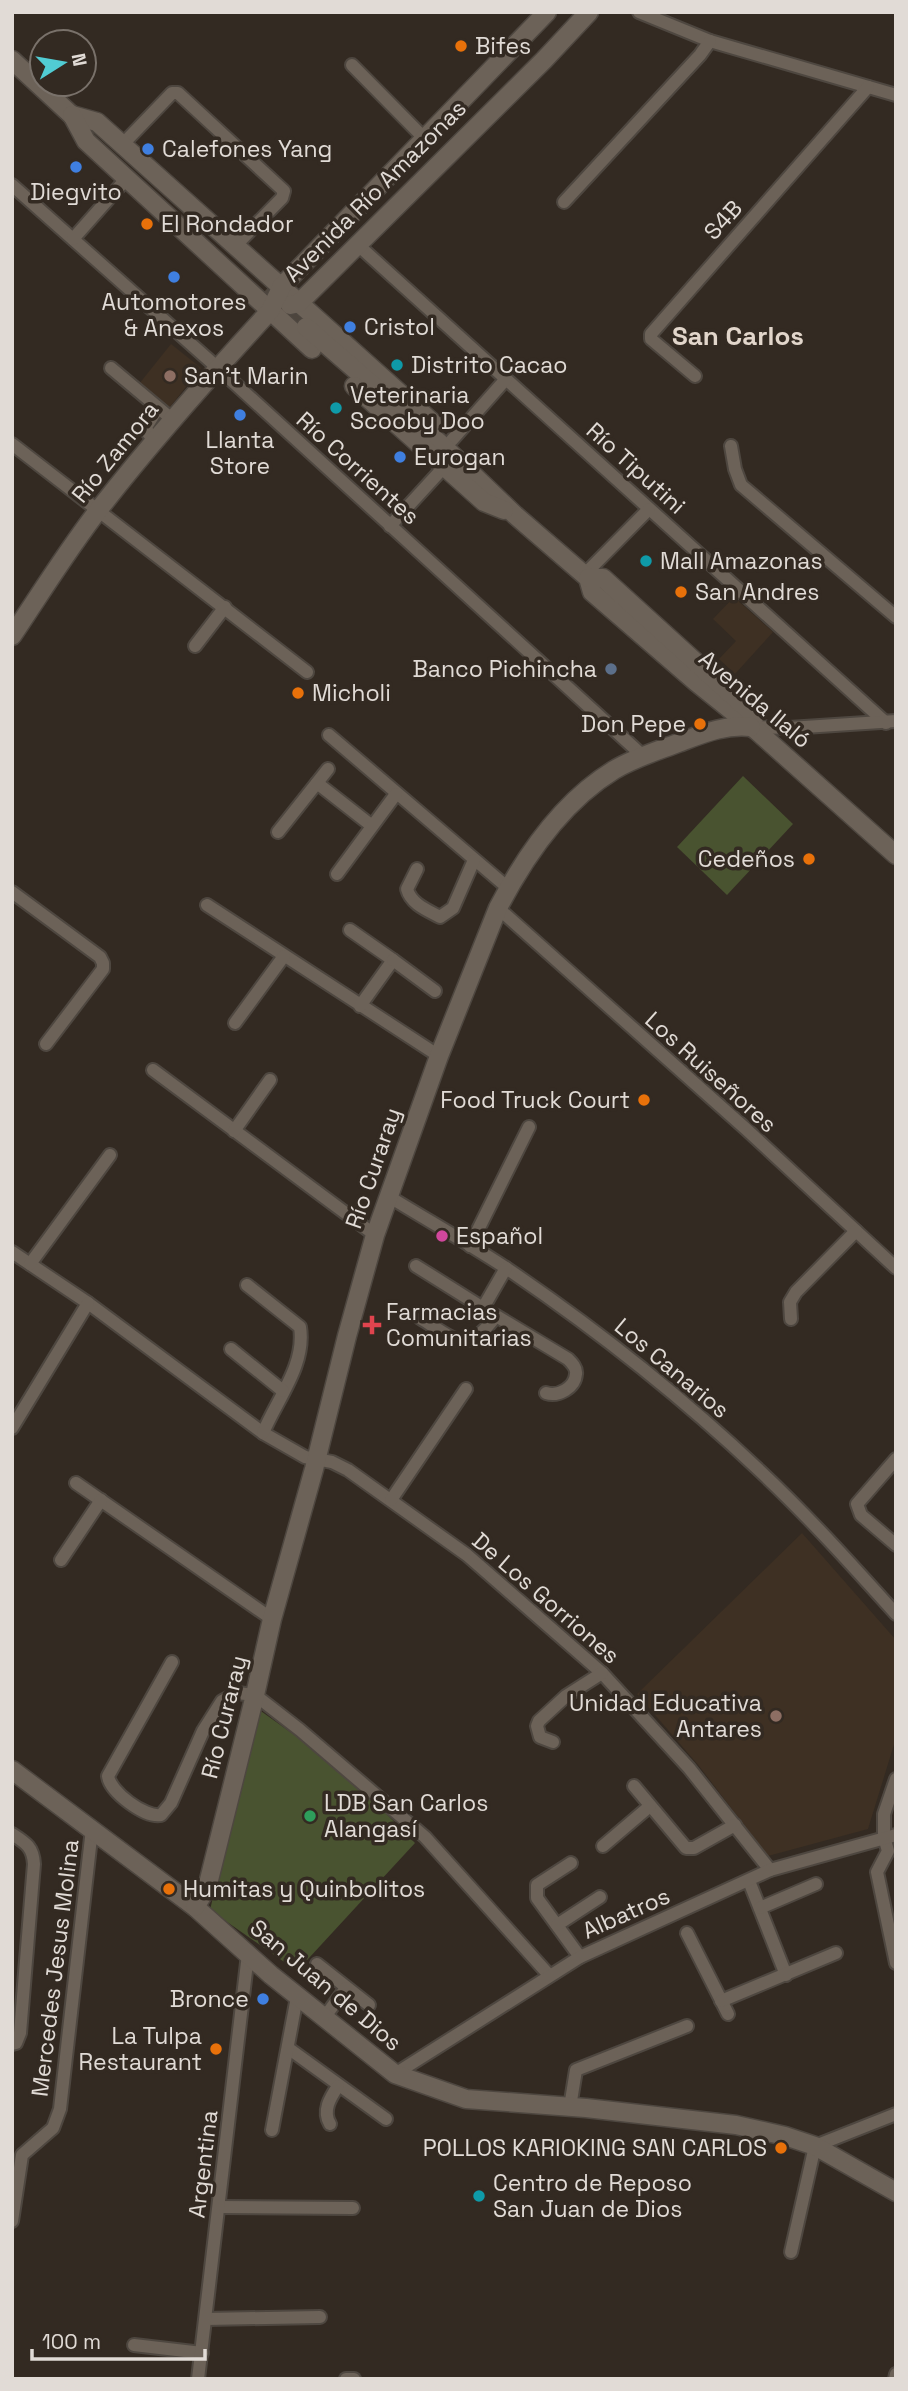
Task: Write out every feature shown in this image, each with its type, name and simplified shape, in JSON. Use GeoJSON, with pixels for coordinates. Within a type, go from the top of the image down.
{"type":"FeatureCollection","features":[{"type":"Feature","properties":{"kind":"street","name":"Avenida Río Amazonas"},"geometry":{"type":"LineString","coordinates":[[547,12],[426,139],[274,288],[270,311],[299,303],[589,12]]}},
{"type":"Feature","properties":{"kind":"street"},"geometry":{"type":"LineString","coordinates":[[639,12],[710,41],[896,94]]}},
{"type":"Feature","properties":{"kind":"street"},"geometry":{"type":"LineString","coordinates":[[564,202],[710,41]]}},
{"type":"Feature","properties":{"kind":"street"},"geometry":{"type":"LineString","coordinates":[[12,60],[72,115],[274,288],[299,303],[452,440],[500,485],[515,515]]}},
{"type":"Feature","properties":{"kind":"street"},"geometry":{"type":"LineString","coordinates":[[352,65],[426,139]]}},
{"type":"Feature","properties":{"kind":"street","name":"S4B"},"geometry":{"type":"LineString","coordinates":[[695,376],[651,339],[651,334],[868,87]]}},
{"type":"Feature","properties":{"kind":"street"},"geometry":{"type":"LineString","coordinates":[[122,145],[172,93],[176,92],[188,102],[284,191],[282,198],[235,246]]}},
{"type":"Feature","properties":{"kind":"street"},"geometry":{"type":"LineString","coordinates":[[72,115],[97,122],[235,246],[274,288]]}},
{"type":"Feature","properties":{"kind":"street"},"geometry":{"type":"LineString","coordinates":[[72,115],[86,141],[270,311],[484,502],[515,515]]}},
{"type":"Feature","properties":{"kind":"street"},"geometry":{"type":"LineString","coordinates":[[73,239],[127,178]]}},
{"type":"Feature","properties":{"kind":"street","name":"Río Corrientes"},"geometry":{"type":"LineString","coordinates":[[12,185],[219,369],[643,756]]}},
{"type":"Feature","properties":{"kind":"street","name":"Río Tiputini"},"geometry":{"type":"LineString","coordinates":[[358,246],[649,509],[891,722]]}},
{"type":"Feature","properties":{"kind":"street","name":"Río Zamora"},"geometry":{"type":"LineString","coordinates":[[12,636],[62,559],[98,510],[155,440],[270,311]]}},
{"type":"Feature","properties":{"kind":"street","name":"Avenida Ilaló"},"geometry":{"type":"LineString","coordinates":[[306,327],[443,446],[515,515],[586,576],[592,592],[896,842]]}},
{"type":"Feature","properties":{"kind":"street"},"geometry":{"type":"LineString","coordinates":[[111,368],[173,420]]}},
{"type":"Feature","properties":{"kind":"street"},"geometry":{"type":"LineString","coordinates":[[452,440],[506,379]]}},
{"type":"Feature","properties":{"kind":"street"},"geometry":{"type":"LineString","coordinates":[[155,440],[146,427],[158,408]]}},
{"type":"Feature","properties":{"kind":"street"},"geometry":{"type":"LineString","coordinates":[[12,444],[307,672]]}},
{"type":"Feature","properties":{"kind":"street"},"geometry":{"type":"LineString","coordinates":[[731,446],[741,485],[896,617]]}},
{"type":"Feature","properties":{"kind":"street"},"geometry":{"type":"LineString","coordinates":[[390,526],[444,467]]}},
{"type":"Feature","properties":{"kind":"street"},"geometry":{"type":"LineString","coordinates":[[586,576],[649,509]]}},
{"type":"Feature","properties":{"kind":"street"},"geometry":{"type":"LineString","coordinates":[[195,646],[225,607]]}},
{"type":"Feature","properties":{"kind":"street","name":"Río Curaray"},"geometry":{"type":"LineString","coordinates":[[195,1907],[206,1888],[272,1619],[375,1235],[439,1056],[508,888],[547,832],[583,792],[616,769],[643,756],[735,725],[789,728],[891,722]]}},
{"type":"Feature","properties":{"kind":"street","name":"Avenida Ilaló"},"geometry":{"type":"LineString","coordinates":[[759,727],[896,855]]}},
{"type":"Feature","properties":{"kind":"street"},"geometry":{"type":"LineString","coordinates":[[329,735],[508,888]]}},
{"type":"Feature","properties":{"kind":"street"},"geometry":{"type":"LineString","coordinates":[[278,832],[328,769]]}},
{"type":"Feature","properties":{"kind":"street"},"geometry":{"type":"LineString","coordinates":[[317,783],[372,826]]}},
{"type":"Feature","properties":{"kind":"street"},"geometry":{"type":"LineString","coordinates":[[337,874],[396,794]]}},
{"type":"Feature","properties":{"kind":"street"},"geometry":{"type":"LineString","coordinates":[[417,869],[407,889],[408,895],[414,902],[440,917],[453,908],[474,860]]}},
{"type":"Feature","properties":{"kind":"street"},"geometry":{"type":"LineString","coordinates":[[12,892],[100,957],[103,963],[103,970],[46,1044]]}},
{"type":"Feature","properties":{"kind":"street"},"geometry":{"type":"LineString","coordinates":[[207,905],[439,1056]]}},
{"type":"Feature","properties":{"kind":"street","name":"Los Ruiseñores"},"geometry":{"type":"LineString","coordinates":[[498,908],[746,1129],[896,1268]]}},
{"type":"Feature","properties":{"kind":"street"},"geometry":{"type":"LineString","coordinates":[[350,930],[435,991]]}},
{"type":"Feature","properties":{"kind":"street"},"geometry":{"type":"LineString","coordinates":[[235,1023],[284,956]]}},
{"type":"Feature","properties":{"kind":"street"},"geometry":{"type":"LineString","coordinates":[[360,1006],[393,960]]}},
{"type":"Feature","properties":{"kind":"street"},"geometry":{"type":"LineString","coordinates":[[153,1070],[375,1235]]}},
{"type":"Feature","properties":{"kind":"street"},"geometry":{"type":"LineString","coordinates":[[234,1130],[270,1080]]}},
{"type":"Feature","properties":{"kind":"street"},"geometry":{"type":"LineString","coordinates":[[470,1246],[529,1127]]}},
{"type":"Feature","properties":{"kind":"street"},"geometry":{"type":"LineString","coordinates":[[30,1264],[110,1155]]}},
{"type":"Feature","properties":{"kind":"street","name":"Los Canarios"},"geometry":{"type":"LineString","coordinates":[[388,1196],[506,1268],[589,1327],[760,1471],[826,1537],[896,1614]]}},
{"type":"Feature","properties":{"kind":"street"},"geometry":{"type":"LineString","coordinates":[[791,1320],[790,1302],[796,1292],[856,1231]]}},
{"type":"Feature","properties":{"kind":"street","name":"De Los Gorriones"},"geometry":{"type":"LineString","coordinates":[[12,1252],[88,1303],[263,1433],[305,1457],[332,1462],[348,1470],[467,1555],[602,1673],[689,1768],[770,1870]]}},
{"type":"Feature","properties":{"kind":"street"},"geometry":{"type":"LineString","coordinates":[[416,1266],[568,1359],[575,1367],[576,1375],[572,1384],[562,1393],[553,1396],[546,1393]]}},
{"type":"Feature","properties":{"kind":"street"},"geometry":{"type":"LineString","coordinates":[[484,1308],[506,1268]]}},
{"type":"Feature","properties":{"kind":"street"},"geometry":{"type":"LineString","coordinates":[[247,1285],[300,1327],[302,1339],[299,1357],[263,1433]]}},
{"type":"Feature","properties":{"kind":"street"},"geometry":{"type":"LineString","coordinates":[[12,1428],[88,1303]]}},
{"type":"Feature","properties":{"kind":"street"},"geometry":{"type":"LineString","coordinates":[[420,1318],[458,1340],[467,1342],[476,1339],[496,1316]]}},
{"type":"Feature","properties":{"kind":"street"},"geometry":{"type":"LineString","coordinates":[[231,1349],[283,1391]]}},
{"type":"Feature","properties":{"kind":"street"},"geometry":{"type":"LineString","coordinates":[[391,1500],[466,1389]]}},
{"type":"Feature","properties":{"kind":"street"},"geometry":{"type":"LineString","coordinates":[[894,1467],[857,1504],[861,1515],[896,1545]]}},
{"type":"Feature","properties":{"kind":"street"},"geometry":{"type":"LineString","coordinates":[[76,1483],[272,1619]]}},
{"type":"Feature","properties":{"kind":"street"},"geometry":{"type":"LineString","coordinates":[[61,1559],[101,1500]]}},
{"type":"Feature","properties":{"kind":"street"},"geometry":{"type":"LineString","coordinates":[[172,1662],[107,1776],[114,1790],[152,1815],[161,1815],[171,1803],[203,1731],[222,1701],[237,1693],[255,1695],[425,1837],[549,1975]]}},
{"type":"Feature","properties":{"kind":"street"},"geometry":{"type":"LineString","coordinates":[[553,1742],[540,1737],[537,1726],[539,1721],[566,1696],[602,1673]]}},
{"type":"Feature","properties":{"kind":"street","name":"San Juan de Dios"},"geometry":{"type":"LineString","coordinates":[[12,1770],[195,1907],[298,1997],[395,2074],[466,2099],[736,2125],[785,2136],[815,2146],[896,2192]]}},
{"type":"Feature","properties":{"kind":"street"},"geometry":{"type":"LineString","coordinates":[[896,1779],[884,1814],[890,1836],[888,1851],[878,1867],[878,1880],[896,1964]]}},
{"type":"Feature","properties":{"kind":"street"},"geometry":{"type":"LineString","coordinates":[[634,1786],[686,1847],[694,1848],[735,1825]]}},
{"type":"Feature","properties":{"kind":"street"},"geometry":{"type":"LineString","coordinates":[[603,1846],[650,1806]]}},
{"type":"Feature","properties":{"kind":"street","name":"Mercedes Jesus Molina"},"geometry":{"type":"LineString","coordinates":[[12,2221],[22,2155],[53,2128],[60,2109],[92,1829]]}},
{"type":"Feature","properties":{"kind":"street"},"geometry":{"type":"LineString","coordinates":[[12,1834],[27,1843],[33,1851],[34,1864],[20,2033],[16,2043],[12,2044]]}},
{"type":"Feature","properties":{"kind":"street","name":"Albatros"},"geometry":{"type":"LineString","coordinates":[[395,2074],[580,1957],[770,1870],[890,1836]]}},
{"type":"Feature","properties":{"kind":"street"},"geometry":{"type":"LineString","coordinates":[[570,1863],[537,1885],[536,1891],[537,1898],[580,1957]]}},
{"type":"Feature","properties":{"kind":"street"},"geometry":{"type":"LineString","coordinates":[[749,1881],[786,1975]]}},
{"type":"Feature","properties":{"kind":"street"},"geometry":{"type":"LineString","coordinates":[[760,1908],[816,1884]]}},
{"type":"Feature","properties":{"kind":"street"},"geometry":{"type":"LineString","coordinates":[[556,1925],[600,1897]]}},
{"type":"Feature","properties":{"kind":"street"},"geometry":{"type":"LineString","coordinates":[[687,1933],[728,2014]]}},
{"type":"Feature","properties":{"kind":"street"},"geometry":{"type":"LineString","coordinates":[[721,2000],[836,1953]]}},
{"type":"Feature","properties":{"kind":"street","name":"Argentina"},"geometry":{"type":"LineString","coordinates":[[198,2379],[248,1954]]}},
{"type":"Feature","properties":{"kind":"street"},"geometry":{"type":"LineString","coordinates":[[317,1964],[369,2005]]}},
{"type":"Feature","properties":{"kind":"street"},"geometry":{"type":"LineString","coordinates":[[324,2018],[346,1988]]}},
{"type":"Feature","properties":{"kind":"street"},"geometry":{"type":"LineString","coordinates":[[272,2130],[298,1997]]}},
{"type":"Feature","properties":{"kind":"street"},"geometry":{"type":"LineString","coordinates":[[569,2107],[576,2070],[687,2026]]}},
{"type":"Feature","properties":{"kind":"street"},"geometry":{"type":"LineString","coordinates":[[288,2048],[386,2119]]}},
{"type":"Feature","properties":{"kind":"street"},"geometry":{"type":"LineString","coordinates":[[330,2124],[326,2119],[327,2108],[338,2086]]}},
{"type":"Feature","properties":{"kind":"street"},"geometry":{"type":"LineString","coordinates":[[792,2252],[815,2146],[896,2115]]}},
{"type":"Feature","properties":{"kind":"street"},"geometry":{"type":"LineString","coordinates":[[219,2207],[353,2208]]}},
{"type":"Feature","properties":{"kind":"street"},"geometry":{"type":"LineString","coordinates":[[206,2319],[320,2317]]}},
{"type":"Feature","properties":{"kind":"street"},"geometry":{"type":"LineString","coordinates":[[134,2346],[202,2353]]}},
{"type":"Feature","properties":{"kind":"street"},"geometry":{"type":"LineString","coordinates":[[346,2379],[354,2379]]}},
{"type":"Feature","properties":{"kind":"shaded area","name":"San't Marin"},"geometry":{"type":"Polygon","coordinates":[[[171,344],[201,368],[169,408],[139,384],[171,344]]]}},
{"type":"Feature","properties":{"kind":"shaded area"},"geometry":{"type":"Polygon","coordinates":[[[734,597],[773,632],[735,674],[719,659],[736,641],[713,619],[734,597]]]}},
{"type":"Feature","properties":{"kind":"shaded area","name":"Unidad Educativa Antares"},"geometry":{"type":"Polygon","coordinates":[[[802,1533],[896,1640],[896,1738],[868,1829],[768,1856],[699,1766],[637,1694],[802,1533]]]}},
{"type":"Feature","properties":{"kind":"green space"},"geometry":{"type":"Polygon","coordinates":[[[743,776],[793,824],[727,895],[677,847],[743,776]]]}},
{"type":"Feature","properties":{"kind":"green space","name":"LDB San Carlos Alangasí"},"geometry":{"type":"Polygon","coordinates":[[[258,1709],[361,1788],[415,1843],[297,1971],[210,1910],[258,1709]]]}},
{"type":"Feature","properties":{"kind":"tunnel"},"geometry":{"type":"LineString","coordinates":[[265,291],[306,327]]}},
{"type":"Feature","properties":{"kind":"place","name":"Bifes"},"geometry":{"type":"Point","coordinates":[461,46]}},
{"type":"Feature","properties":{"kind":"place","name":"Calefones Yang"},"geometry":{"type":"Point","coordinates":[148,149]}},
{"type":"Feature","properties":{"kind":"place","name":"Diegvito"},"geometry":{"type":"Point","coordinates":[76,167]}},
{"type":"Feature","properties":{"kind":"place","name":"El Rondador"},"geometry":{"type":"Point","coordinates":[147,224]}},
{"type":"Feature","properties":{"kind":"place","name":"Automotores & Anexos"},"geometry":{"type":"Point","coordinates":[174,277]}},
{"type":"Feature","properties":{"kind":"place","name":"Cristol"},"geometry":{"type":"Point","coordinates":[350,327]}},
{"type":"Feature","properties":{"kind":"place","name":"Distrito Cacao"},"geometry":{"type":"Point","coordinates":[397,365]}},
{"type":"Feature","properties":{"kind":"place","name":"San't Marin"},"geometry":{"type":"Point","coordinates":[170,376]}},
{"type":"Feature","properties":{"kind":"place","name":"Veterinaria Scooby Doo"},"geometry":{"type":"Point","coordinates":[336,408]}},
{"type":"Feature","properties":{"kind":"place","name":"Llanta Store"},"geometry":{"type":"Point","coordinates":[240,415]}},
{"type":"Feature","properties":{"kind":"place","name":"Eurogan"},"geometry":{"type":"Point","coordinates":[400,457]}},
{"type":"Feature","properties":{"kind":"place","name":"Mall Amazonas"},"geometry":{"type":"Point","coordinates":[646,561]}},
{"type":"Feature","properties":{"kind":"place","name":"San Andres"},"geometry":{"type":"Point","coordinates":[681,592]}},
{"type":"Feature","properties":{"kind":"place","name":"Banco Pichincha"},"geometry":{"type":"Point","coordinates":[611,669]}},
{"type":"Feature","properties":{"kind":"place","name":"Micholi"},"geometry":{"type":"Point","coordinates":[298,693]}},
{"type":"Feature","properties":{"kind":"place","name":"Don Pepe"},"geometry":{"type":"Point","coordinates":[700,724]}},
{"type":"Feature","properties":{"kind":"place","name":"Cedeños"},"geometry":{"type":"Point","coordinates":[809,859]}},
{"type":"Feature","properties":{"kind":"place","name":"Food Truck Court"},"geometry":{"type":"Point","coordinates":[644,1100]}},
{"type":"Feature","properties":{"kind":"place","name":"Español"},"geometry":{"type":"Point","coordinates":[442,1236]}},
{"type":"Feature","properties":{"kind":"place","name":"Farmacias Comunitarias"},"geometry":{"type":"Point","coordinates":[372,1325]}},
{"type":"Feature","properties":{"kind":"place","name":"Unidad Educativa Antares"},"geometry":{"type":"Point","coordinates":[776,1716]}},
{"type":"Feature","properties":{"kind":"place","name":"LDB San Carlos Alangasí"},"geometry":{"type":"Point","coordinates":[310,1816]}},
{"type":"Feature","properties":{"kind":"place","name":"Humitas y Quinbolitos"},"geometry":{"type":"Point","coordinates":[169,1889]}},
{"type":"Feature","properties":{"kind":"place","name":"Bronce"},"geometry":{"type":"Point","coordinates":[263,1999]}},
{"type":"Feature","properties":{"kind":"place","name":"La Tulpa Restaurant"},"geometry":{"type":"Point","coordinates":[216,2049]}},
{"type":"Feature","properties":{"kind":"place","name":"POLLOS KARIOKING SAN CARLOS"},"geometry":{"type":"Point","coordinates":[781,2148]}},
{"type":"Feature","properties":{"kind":"place","name":"Centro de Reposo San Juan de Dios"},"geometry":{"type":"Point","coordinates":[479,2196]}},
{"type":"Feature","properties":{"kind":"district","name":"San Carlos"},"geometry":{"type":"Point","coordinates":[738,336]}}]}
